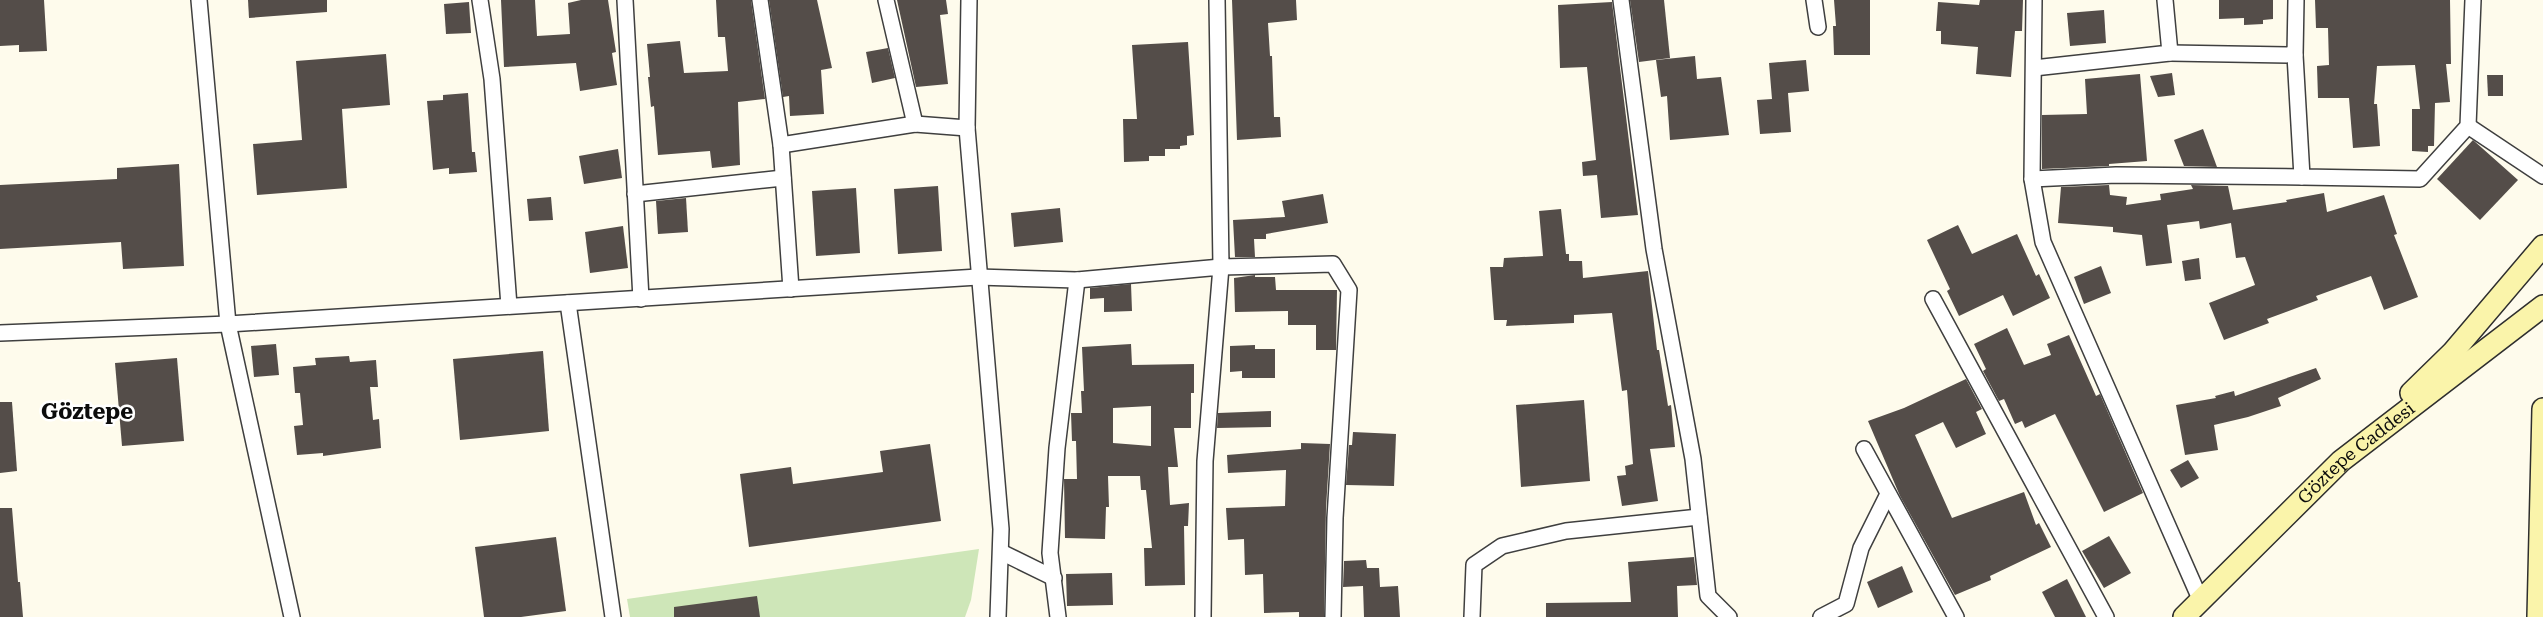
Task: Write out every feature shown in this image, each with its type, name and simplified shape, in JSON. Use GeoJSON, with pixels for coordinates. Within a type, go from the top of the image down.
{"type":"FeatureCollection","features":[{"type":"Feature","properties":{"kind":"street"},"geometry":{"type":"LineString","coordinates":[[199,0],[228,324],[292,617]]}},
{"type":"Feature","properties":{"kind":"street"},"geometry":{"type":"LineString","coordinates":[[480,0],[492,79],[509,306]]}},
{"type":"Feature","properties":{"kind":"street"},"geometry":{"type":"LineString","coordinates":[[625,0],[641,298]]}},
{"type":"Feature","properties":{"kind":"street"},"geometry":{"type":"LineString","coordinates":[[760,0],[781,145],[791,289]]}},
{"type":"Feature","properties":{"kind":"street"},"geometry":{"type":"LineString","coordinates":[[886,0],[914,124]]}},
{"type":"Feature","properties":{"kind":"street"},"geometry":{"type":"LineString","coordinates":[[969,0],[966,128],[1001,529],[998,617]]}},
{"type":"Feature","properties":{"kind":"street"},"geometry":{"type":"LineString","coordinates":[[1203,617],[1205,462],[1221,267],[1217,0]]}},
{"type":"Feature","properties":{"kind":"street"},"geometry":{"type":"LineString","coordinates":[[1621,0],[1654,249],[1693,459],[1708,596],[1730,617]]}},
{"type":"Feature","properties":{"kind":"street"},"geometry":{"type":"LineString","coordinates":[[1814,0],[1818,28]]}},
{"type":"Feature","properties":{"kind":"street"},"geometry":{"type":"LineString","coordinates":[[2034,0],[2032,178],[2044,242],[2201,600]]}},
{"type":"Feature","properties":{"kind":"street"},"geometry":{"type":"LineString","coordinates":[[2165,0],[2170,54]]}},
{"type":"Feature","properties":{"kind":"street"},"geometry":{"type":"LineString","coordinates":[[2296,0],[2295,55],[2302,177]]}},
{"type":"Feature","properties":{"kind":"street"},"geometry":{"type":"LineString","coordinates":[[2032,178],[2116,175],[2420,179],[2468,126],[2473,0]]}},
{"type":"Feature","properties":{"kind":"street"},"geometry":{"type":"LineString","coordinates":[[2034,68],[2170,54],[2295,55]]}},
{"type":"Feature","properties":{"kind":"street"},"geometry":{"type":"LineString","coordinates":[[781,145],[914,124],[966,128]]}},
{"type":"Feature","properties":{"kind":"street"},"geometry":{"type":"LineString","coordinates":[[2468,126],[2543,176]]}},
{"type":"Feature","properties":{"kind":"street"},"geometry":{"type":"LineString","coordinates":[[635,194],[783,178]]}},
{"type":"Feature","properties":{"kind":"street"},"geometry":{"type":"LineString","coordinates":[[2341,460],[2454,352],[2543,246]]}},
{"type":"Feature","properties":{"kind":"street"},"geometry":{"type":"LineString","coordinates":[[0,333],[228,324],[978,276],[1077,280],[1221,267],[1333,264],[1350,290],[1335,518],[1334,617]]}},
{"type":"Feature","properties":{"kind":"street"},"geometry":{"type":"LineString","coordinates":[[1058,617],[1050,552],[1057,448],[1077,280]]}},
{"type":"Feature","properties":{"kind":"street"},"geometry":{"type":"LineString","coordinates":[[1933,299],[2106,617]]}},
{"type":"Feature","properties":{"kind":"street"},"geometry":{"type":"LineString","coordinates":[[568,303],[613,617]]}},
{"type":"Feature","properties":{"kind":"street","name":"Göztepe Caddesi"},"geometry":{"type":"LineString","coordinates":[[2184,617],[2341,460],[2543,306]]}},
{"type":"Feature","properties":{"kind":"street"},"geometry":{"type":"LineString","coordinates":[[2538,617],[2543,409]]}},
{"type":"Feature","properties":{"kind":"street"},"geometry":{"type":"LineString","coordinates":[[1864,449],[1956,617]]}},
{"type":"Feature","properties":{"kind":"street"},"geometry":{"type":"LineString","coordinates":[[1821,617],[1846,604],[1861,548],[1888,494]]}},
{"type":"Feature","properties":{"kind":"street"},"geometry":{"type":"LineString","coordinates":[[1472,617],[1474,565],[1502,546],[1566,531],[1699,517]]}},
{"type":"Feature","properties":{"kind":"street"},"geometry":{"type":"LineString","coordinates":[[1001,552],[1054,578]]}},
{"type":"Feature","properties":{"kind":"green space"},"geometry":{"type":"Polygon","coordinates":[[[979,549],[971,600],[965,617],[630,617],[627,599],[979,549]]]}},
{"type":"Feature","properties":{"kind":"building"},"geometry":{"type":"Polygon","coordinates":[[[0,0],[44,0],[47,51],[19,52],[19,45],[0,46],[0,0]]]}},
{"type":"Feature","properties":{"kind":"building"},"geometry":{"type":"Polygon","coordinates":[[[248,0],[327,0],[327,12],[249,18],[248,0]]]}},
{"type":"Feature","properties":{"kind":"building"},"geometry":{"type":"Polygon","coordinates":[[[501,0],[535,0],[537,36],[570,34],[568,3],[581,0],[608,0],[616,52],[612,53],[617,85],[580,91],[576,63],[504,67],[501,0]]]}},
{"type":"Feature","properties":{"kind":"building"},"geometry":{"type":"Polygon","coordinates":[[[716,0],[751,0],[765,99],[738,102],[740,165],[712,168],[710,151],[658,155],[654,106],[651,107],[648,77],[650,77],[647,44],[680,41],[684,73],[728,71],[725,37],[718,37],[716,0]]]}},
{"type":"Feature","properties":{"kind":"building"},"geometry":{"type":"Polygon","coordinates":[[[769,0],[817,0],[832,68],[821,70],[824,114],[790,116],[789,96],[783,97],[769,0]]]}},
{"type":"Feature","properties":{"kind":"building"},"geometry":{"type":"Polygon","coordinates":[[[897,0],[946,0],[948,14],[940,15],[948,84],[916,87],[897,0]]]}},
{"type":"Feature","properties":{"kind":"building"},"geometry":{"type":"Polygon","coordinates":[[[1232,0],[1296,0],[1297,20],[1268,23],[1270,56],[1272,56],[1274,117],[1280,117],[1281,137],[1237,140],[1232,0]]]}},
{"type":"Feature","properties":{"kind":"building"},"geometry":{"type":"Polygon","coordinates":[[[1630,0],[1664,0],[1670,58],[1639,62],[1630,0]]]}},
{"type":"Feature","properties":{"kind":"building"},"geometry":{"type":"Polygon","coordinates":[[[1834,0],[1870,0],[1870,55],[1834,55],[1833,26],[1836,26],[1834,0]]]}},
{"type":"Feature","properties":{"kind":"building"},"geometry":{"type":"Polygon","coordinates":[[[1980,0],[2023,0],[2022,31],[2015,31],[2011,77],[1976,74],[1978,47],[1941,44],[1941,31],[1936,31],[1938,2],[1979,5],[1980,0]]]}},
{"type":"Feature","properties":{"kind":"building"},"geometry":{"type":"Polygon","coordinates":[[[2219,0],[2273,0],[2273,19],[2263,20],[2263,24],[2244,25],[2244,18],[2219,19],[2219,0]]]}},
{"type":"Feature","properties":{"kind":"building"},"geometry":{"type":"Polygon","coordinates":[[[2315,0],[2450,0],[2451,64],[2446,64],[2450,102],[2435,103],[2434,146],[2428,146],[2428,152],[2412,151],[2412,109],[2420,109],[2415,65],[2377,66],[2374,104],[2377,104],[2380,146],[2353,148],[2349,98],[2318,98],[2317,66],[2329,65],[2328,28],[2316,28],[2315,0]]]}},
{"type":"Feature","properties":{"kind":"building"},"geometry":{"type":"Polygon","coordinates":[[[469,2],[471,33],[446,34],[444,4],[469,2]]]}},
{"type":"Feature","properties":{"kind":"building"},"geometry":{"type":"Polygon","coordinates":[[[1612,2],[1638,215],[1601,218],[1597,175],[1583,176],[1582,162],[1596,160],[1587,67],[1560,68],[1558,5],[1612,2]]]}},
{"type":"Feature","properties":{"kind":"building"},"geometry":{"type":"Polygon","coordinates":[[[2104,10],[2106,43],[2070,46],[2067,13],[2104,10]]]}},
{"type":"Feature","properties":{"kind":"building"},"geometry":{"type":"Polygon","coordinates":[[[1188,42],[1194,135],[1187,136],[1187,145],[1180,146],[1180,149],[1165,149],[1165,156],[1149,156],[1149,161],[1124,162],[1123,119],[1137,119],[1132,45],[1188,42]]]}},
{"type":"Feature","properties":{"kind":"building"},"geometry":{"type":"Polygon","coordinates":[[[888,48],[895,78],[872,83],[866,52],[888,48]]]}},
{"type":"Feature","properties":{"kind":"building"},"geometry":{"type":"Polygon","coordinates":[[[386,54],[390,105],[342,109],[347,188],[257,195],[253,144],[302,140],[296,61],[386,54]]]}},
{"type":"Feature","properties":{"kind":"building"},"geometry":{"type":"Polygon","coordinates":[[[1695,56],[1697,79],[1721,77],[1729,135],[1670,140],[1667,96],[1661,97],[1656,60],[1695,56]]]}},
{"type":"Feature","properties":{"kind":"building"},"geometry":{"type":"Polygon","coordinates":[[[1806,60],[1809,91],[1788,93],[1791,132],[1760,134],[1757,100],[1772,99],[1769,63],[1806,60]]]}},
{"type":"Feature","properties":{"kind":"building"},"geometry":{"type":"Polygon","coordinates":[[[2172,73],[2175,95],[2158,97],[2150,76],[2172,73]]]}},
{"type":"Feature","properties":{"kind":"building"},"geometry":{"type":"Polygon","coordinates":[[[2140,74],[2147,161],[2109,164],[2109,166],[2042,169],[2042,115],[2087,114],[2085,79],[2140,74]]]}},
{"type":"Feature","properties":{"kind":"building"},"geometry":{"type":"Polygon","coordinates":[[[2487,75],[2503,75],[2503,96],[2488,96],[2487,75]]]}},
{"type":"Feature","properties":{"kind":"building"},"geometry":{"type":"Polygon","coordinates":[[[468,93],[472,152],[475,152],[477,172],[449,174],[449,168],[433,170],[427,101],[443,100],[443,95],[468,93]]]}},
{"type":"Feature","properties":{"kind":"building"},"geometry":{"type":"Polygon","coordinates":[[[2203,129],[2217,167],[2184,166],[2174,140],[2203,129]]]}},
{"type":"Feature","properties":{"kind":"building"},"geometry":{"type":"Polygon","coordinates":[[[2473,140],[2518,180],[2480,220],[2437,179],[2473,140]]]}},
{"type":"Feature","properties":{"kind":"building"},"geometry":{"type":"Polygon","coordinates":[[[618,149],[622,178],[584,184],[579,156],[618,149]]]}},
{"type":"Feature","properties":{"kind":"building"},"geometry":{"type":"Polygon","coordinates":[[[179,164],[184,266],[123,269],[121,242],[0,249],[0,185],[117,179],[117,168],[179,164]]]}},
{"type":"Feature","properties":{"kind":"building"},"geometry":{"type":"Polygon","coordinates":[[[2109,185],[2110,195],[2127,197],[2126,205],[2161,200],[2160,194],[2193,189],[2191,185],[2228,186],[2233,210],[2287,202],[2286,200],[2324,193],[2327,212],[2384,195],[2397,234],[2394,235],[2418,297],[2384,310],[2371,276],[2316,296],[2318,300],[2267,319],[2269,323],[2224,340],[2209,303],[2255,285],[2245,257],[2236,258],[2231,223],[2200,229],[2199,221],[2167,225],[2172,263],[2146,266],[2142,235],[2113,232],[2113,227],[2058,223],[2061,187],[2109,185]]]}},
{"type":"Feature","properties":{"kind":"building"},"geometry":{"type":"Polygon","coordinates":[[[938,186],[942,251],[898,254],[894,189],[938,186]]]}},
{"type":"Feature","properties":{"kind":"building"},"geometry":{"type":"Polygon","coordinates":[[[856,188],[860,253],[816,256],[812,191],[856,188]]]}},
{"type":"Feature","properties":{"kind":"building"},"geometry":{"type":"Polygon","coordinates":[[[1323,194],[1328,223],[1266,234],[1266,239],[1254,239],[1255,257],[1235,257],[1233,220],[1285,217],[1282,201],[1323,194]]]}},
{"type":"Feature","properties":{"kind":"building"},"geometry":{"type":"Polygon","coordinates":[[[551,197],[553,220],[529,221],[527,199],[551,197]]]}},
{"type":"Feature","properties":{"kind":"building"},"geometry":{"type":"Polygon","coordinates":[[[686,198],[688,232],[658,234],[656,201],[686,198]]]}},
{"type":"Feature","properties":{"kind":"building"},"geometry":{"type":"Polygon","coordinates":[[[1060,208],[1063,242],[1014,247],[1011,213],[1060,208]]]}},
{"type":"Feature","properties":{"kind":"building"},"geometry":{"type":"Polygon","coordinates":[[[1561,209],[1566,254],[1569,254],[1569,261],[1582,261],[1583,278],[1648,271],[1657,350],[1659,350],[1668,406],[1671,405],[1675,447],[1650,449],[1658,501],[1622,506],[1617,476],[1626,475],[1625,466],[1633,464],[1627,390],[1622,391],[1612,313],[1574,315],[1574,323],[1506,326],[1507,320],[1494,320],[1490,267],[1503,267],[1504,258],[1543,256],[1539,211],[1561,209]]]}},
{"type":"Feature","properties":{"kind":"building"},"geometry":{"type":"Polygon","coordinates":[[[1958,225],[1972,254],[2017,234],[2036,276],[2039,274],[2050,298],[2013,316],[2003,295],[1959,316],[1947,291],[1950,289],[1927,240],[1958,225]]]}},
{"type":"Feature","properties":{"kind":"building"},"geometry":{"type":"Polygon","coordinates":[[[623,226],[628,268],[590,273],[585,232],[623,226]]]}},
{"type":"Feature","properties":{"kind":"building"},"geometry":{"type":"Polygon","coordinates":[[[2199,258],[2201,279],[2185,281],[2182,261],[2199,258]]]}},
{"type":"Feature","properties":{"kind":"building"},"geometry":{"type":"Polygon","coordinates":[[[2101,266],[2111,293],[2084,304],[2074,277],[2101,266]]]}},
{"type":"Feature","properties":{"kind":"building"},"geometry":{"type":"Polygon","coordinates":[[[1255,275],[1255,277],[1275,277],[1276,290],[1337,290],[1336,350],[1316,350],[1316,325],[1288,325],[1288,311],[1235,312],[1234,278],[1255,275]]]}},
{"type":"Feature","properties":{"kind":"building"},"geometry":{"type":"Polygon","coordinates":[[[1131,284],[1132,311],[1104,312],[1104,298],[1090,299],[1090,288],[1131,284]]]}},
{"type":"Feature","properties":{"kind":"building"},"geometry":{"type":"Polygon","coordinates":[[[2007,328],[2024,365],[2051,355],[2047,344],[2069,335],[2096,396],[2100,394],[2143,493],[2104,512],[2055,414],[2025,428],[2022,421],[2015,424],[2004,399],[1999,401],[1983,371],[1986,369],[1974,344],[2007,328]]]}},
{"type":"Feature","properties":{"kind":"building"},"geometry":{"type":"Polygon","coordinates":[[[276,344],[279,375],[254,377],[251,346],[276,344]]]}},
{"type":"Feature","properties":{"kind":"building"},"geometry":{"type":"Polygon","coordinates":[[[1131,344],[1132,365],[1194,364],[1194,393],[1191,393],[1191,428],[1174,428],[1178,467],[1168,467],[1170,505],[1189,503],[1188,526],[1184,526],[1185,585],[1145,586],[1144,548],[1152,548],[1146,490],[1141,490],[1140,476],[1108,476],[1109,507],[1106,507],[1105,539],[1065,538],[1064,479],[1077,479],[1076,441],[1072,441],[1071,413],[1082,413],[1081,391],[1084,391],[1082,347],[1131,344]],[[1151,406],[1113,408],[1113,443],[1151,446],[1151,406]]]}},
{"type":"Feature","properties":{"kind":"building"},"geometry":{"type":"Polygon","coordinates":[[[1255,345],[1255,349],[1275,349],[1275,378],[1242,378],[1242,371],[1230,372],[1230,346],[1255,345]]]}},
{"type":"Feature","properties":{"kind":"building"},"geometry":{"type":"Polygon","coordinates":[[[543,351],[549,431],[460,440],[453,359],[543,351]]]}},
{"type":"Feature","properties":{"kind":"building"},"geometry":{"type":"Polygon","coordinates":[[[349,356],[350,362],[376,360],[378,387],[370,387],[373,420],[379,419],[381,448],[323,456],[323,453],[297,455],[294,426],[303,425],[300,393],[295,393],[293,367],[316,365],[315,358],[349,356]]]}},
{"type":"Feature","properties":{"kind":"building"},"geometry":{"type":"Polygon","coordinates":[[[177,358],[184,441],[122,446],[115,363],[177,358]]]}},
{"type":"Feature","properties":{"kind":"building"},"geometry":{"type":"Polygon","coordinates":[[[2316,368],[2321,379],[2278,398],[2281,406],[2248,417],[2214,425],[2218,450],[2185,455],[2176,405],[2216,398],[2215,396],[2234,391],[2235,396],[2316,368]]]}},
{"type":"Feature","properties":{"kind":"building"},"geometry":{"type":"Polygon","coordinates":[[[1966,379],[1982,409],[1976,412],[1986,434],[1956,448],[1943,422],[1915,435],[1952,518],[2024,492],[2036,525],[2039,523],[2051,547],[1990,576],[1991,580],[1955,595],[1900,496],[1868,421],[1904,408],[1966,379]]]}},
{"type":"Feature","properties":{"kind":"building"},"geometry":{"type":"Polygon","coordinates":[[[1584,400],[1590,481],[1521,487],[1516,405],[1584,400]]]}},
{"type":"Feature","properties":{"kind":"building"},"geometry":{"type":"Polygon","coordinates":[[[0,402],[12,402],[17,471],[0,473],[0,402]]]}},
{"type":"Feature","properties":{"kind":"building"},"geometry":{"type":"Polygon","coordinates":[[[1271,411],[1271,427],[1217,428],[1218,413],[1271,411]]]}},
{"type":"Feature","properties":{"kind":"building"},"geometry":{"type":"Polygon","coordinates":[[[1353,432],[1396,434],[1394,486],[1346,485],[1349,445],[1352,445],[1353,432]]]}},
{"type":"Feature","properties":{"kind":"building"},"geometry":{"type":"Polygon","coordinates":[[[1301,443],[1330,444],[1326,508],[1324,617],[1299,617],[1299,612],[1264,613],[1263,574],[1245,575],[1244,539],[1228,540],[1226,508],[1285,506],[1286,470],[1228,473],[1227,455],[1301,449],[1301,443]]]}},
{"type":"Feature","properties":{"kind":"building"},"geometry":{"type":"Polygon","coordinates":[[[930,444],[941,521],[749,547],[740,474],[791,467],[793,484],[883,472],[880,451],[930,444]]]}},
{"type":"Feature","properties":{"kind":"building"},"geometry":{"type":"Polygon","coordinates":[[[2188,460],[2199,478],[2181,488],[2170,470],[2188,460]]]}},
{"type":"Feature","properties":{"kind":"building"},"geometry":{"type":"Polygon","coordinates":[[[0,508],[12,508],[23,617],[0,617],[0,508]]]}},
{"type":"Feature","properties":{"kind":"building"},"geometry":{"type":"Polygon","coordinates":[[[2109,536],[2131,573],[2104,588],[2082,551],[2109,536]]]}},
{"type":"Feature","properties":{"kind":"building"},"geometry":{"type":"Polygon","coordinates":[[[556,537],[566,611],[521,617],[484,617],[475,547],[556,537]]]}},
{"type":"Feature","properties":{"kind":"building"},"geometry":{"type":"Polygon","coordinates":[[[1694,557],[1697,585],[1677,586],[1678,617],[1546,617],[1546,603],[1631,602],[1628,562],[1694,557]]]}},
{"type":"Feature","properties":{"kind":"building"},"geometry":{"type":"Polygon","coordinates":[[[1366,560],[1367,568],[1379,568],[1380,587],[1398,586],[1400,617],[1364,617],[1363,586],[1343,587],[1344,561],[1366,560]]]}},
{"type":"Feature","properties":{"kind":"building"},"geometry":{"type":"Polygon","coordinates":[[[1902,566],[1913,592],[1878,608],[1867,582],[1902,566]]]}},
{"type":"Feature","properties":{"kind":"building"},"geometry":{"type":"Polygon","coordinates":[[[1112,573],[1113,605],[1067,606],[1066,574],[1112,573]]]}},
{"type":"Feature","properties":{"kind":"building"},"geometry":{"type":"Polygon","coordinates":[[[2067,579],[2086,617],[2055,617],[2042,592],[2067,579]]]}},
{"type":"Feature","properties":{"kind":"building"},"geometry":{"type":"Polygon","coordinates":[[[757,596],[760,617],[674,617],[674,607],[757,596]]]}},
{"type":"Feature","properties":{"kind":"district","name":"Göztepe"},"geometry":{"type":"Point","coordinates":[87,411]}}]}
